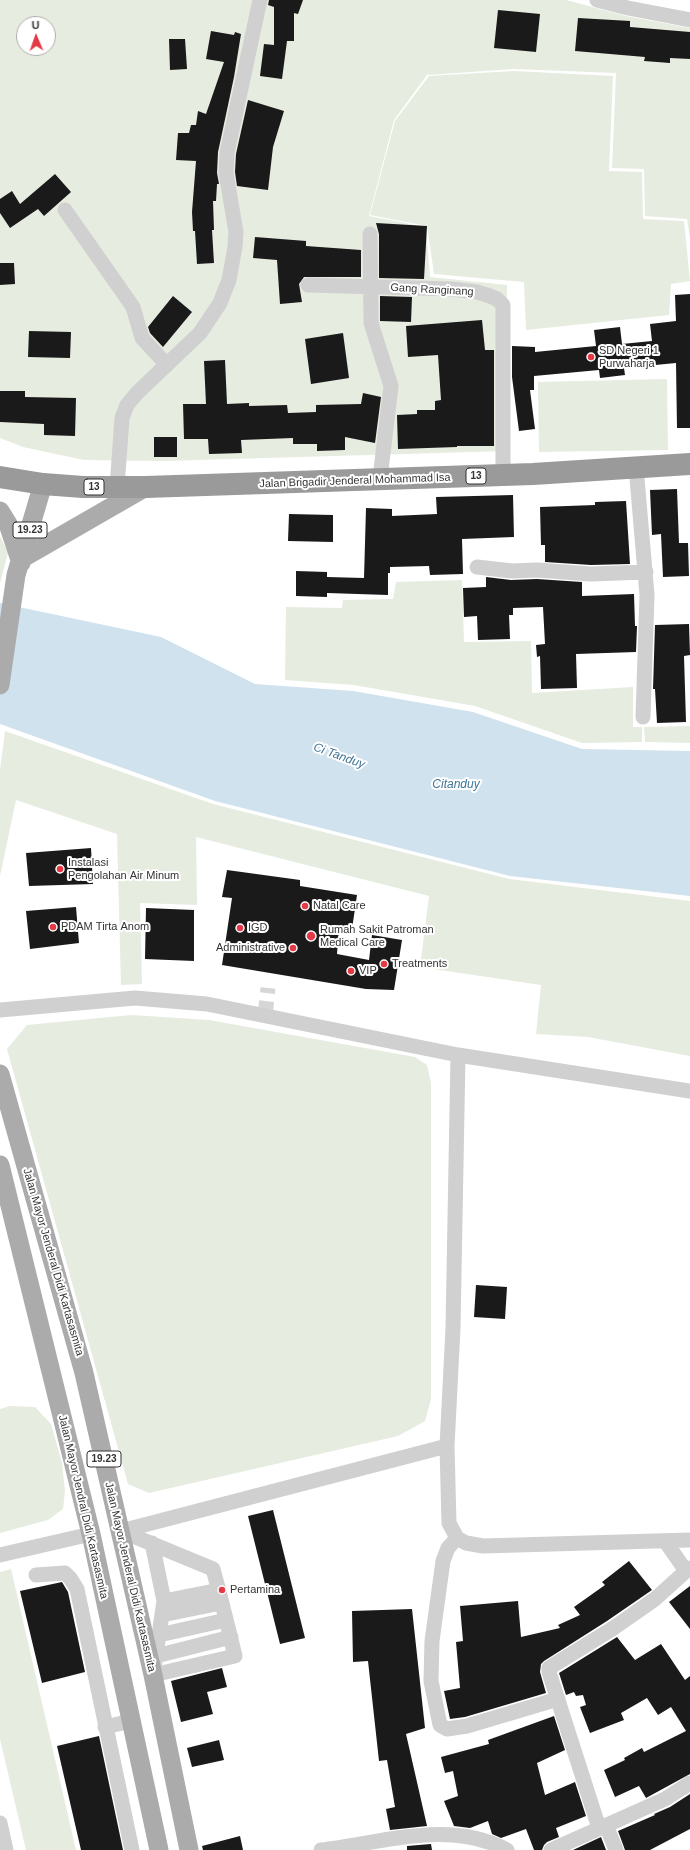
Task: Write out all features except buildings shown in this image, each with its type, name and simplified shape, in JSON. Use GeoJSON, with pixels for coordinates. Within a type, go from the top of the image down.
{"type":"FeatureCollection","features":[{"type":"Feature","properties":{"kind":"highway","name":"Jalan Brigadir Jenderal Mohammad Isa"},"geometry":{"type":"LineString","coordinates":[[43,484],[117,487],[261,484],[380,478],[503,475],[690,464]]}},
{"type":"Feature","properties":{"kind":"highway","name":"13"},"geometry":{"type":"LineString","coordinates":[[0,477],[43,484]]}},
{"type":"Feature","properties":{"kind":"main road","name":"19.23"},"geometry":{"type":"LineString","coordinates":[[0,685],[19,566],[43,484]]}},
{"type":"Feature","properties":{"kind":"main road"},"geometry":{"type":"LineString","coordinates":[[0,511],[8,524],[19,566],[146,487]]}},
{"type":"Feature","properties":{"kind":"main road","name":"Jalan Mayor Jenderal Didi Kartasasmita"},"geometry":{"type":"LineString","coordinates":[[0,1074],[84,1373],[153,1675],[189,1850]]}},
{"type":"Feature","properties":{"kind":"main road","name":"Jalan Mayor Jendral Didi Kartasasmita"},"geometry":{"type":"LineString","coordinates":[[0,1165],[91,1534],[159,1850]]}},
{"type":"Feature","properties":{"kind":"street"},"geometry":{"type":"LineString","coordinates":[[117,487],[122,418],[127,405],[137,393],[200,333],[220,303],[229,280],[235,248],[236,232],[226,174],[227,153],[260,0]]}},
{"type":"Feature","properties":{"kind":"street"},"geometry":{"type":"LineString","coordinates":[[597,0],[628,8],[690,20]]}},
{"type":"Feature","properties":{"kind":"street"},"geometry":{"type":"LineString","coordinates":[[65,210],[133,307],[142,338],[167,365]]}},
{"type":"Feature","properties":{"kind":"street"},"geometry":{"type":"LineString","coordinates":[[370,234],[371,323],[391,386],[380,478]]}},
{"type":"Feature","properties":{"kind":"street","name":"Gang Ranginang"},"geometry":{"type":"LineString","coordinates":[[308,285],[452,290],[477,292],[497,298],[503,305],[503,475]]}},
{"type":"Feature","properties":{"kind":"street"},"geometry":{"type":"LineString","coordinates":[[636,467],[647,595],[647,649],[643,717]]}},
{"type":"Feature","properties":{"kind":"street"},"geometry":{"type":"LineString","coordinates":[[478,567],[512,571],[537,570],[591,574],[646,572]]}},
{"type":"Feature","properties":{"kind":"street"},"geometry":{"type":"LineString","coordinates":[[0,1010],[135,998],[207,1004],[458,1055],[690,1091]]}},
{"type":"Feature","properties":{"kind":"street"},"geometry":{"type":"LineString","coordinates":[[458,1055],[453,1328],[447,1446],[449,1523],[457,1538],[466,1543],[483,1546],[690,1540]]}},
{"type":"Feature","properties":{"kind":"street"},"geometry":{"type":"LineString","coordinates":[[121,1531],[447,1446]]}},
{"type":"Feature","properties":{"kind":"street"},"geometry":{"type":"LineString","coordinates":[[121,1531],[213,1569],[235,1656],[153,1675],[163,1608],[152,1544]]}},
{"type":"Feature","properties":{"kind":"street"},"geometry":{"type":"LineString","coordinates":[[0,1555],[91,1534]]}},
{"type":"Feature","properties":{"kind":"street"},"geometry":{"type":"LineString","coordinates":[[457,1538],[448,1548],[443,1561],[432,1641],[431,1681],[440,1725],[447,1729],[467,1726],[558,1699]]}},
{"type":"Feature","properties":{"kind":"street"},"geometry":{"type":"LineString","coordinates":[[616,1850],[603,1826],[549,1672],[551,1666],[612,1629],[655,1599],[688,1569],[665,1541]]}},
{"type":"Feature","properties":{"kind":"street"},"geometry":{"type":"LineString","coordinates":[[36,1575],[65,1573],[70,1578],[76,1589],[132,1850]]}},
{"type":"Feature","properties":{"kind":"street"},"geometry":{"type":"LineString","coordinates":[[163,1608],[220,1596]]}},
{"type":"Feature","properties":{"kind":"street"},"geometry":{"type":"LineString","coordinates":[[159,1635],[226,1620]]}},
{"type":"Feature","properties":{"kind":"street"},"geometry":{"type":"LineString","coordinates":[[156,1656],[231,1637]]}},
{"type":"Feature","properties":{"kind":"street"},"geometry":{"type":"LineString","coordinates":[[105,1727],[131,1721]]}},
{"type":"Feature","properties":{"kind":"street"},"geometry":{"type":"LineString","coordinates":[[551,1850],[665,1799],[690,1783]]}},
{"type":"Feature","properties":{"kind":"street"},"geometry":{"type":"LineString","coordinates":[[0,1823],[6,1850]]}},
{"type":"Feature","properties":{"kind":"street"},"geometry":{"type":"LineString","coordinates":[[321,1850],[431,1833],[466,1837],[497,1845],[507,1850]]}},
{"type":"Feature","properties":{"kind":"shaded area"},"geometry":{"type":"Polygon","coordinates":[[[0,0],[566,0],[626,16],[690,28],[690,239],[687,219],[645,216],[644,169],[612,168],[616,73],[514,69],[427,75],[394,120],[369,216],[426,227],[430,277],[507,285],[506,451],[163,461],[84,460],[23,447],[0,438],[0,0]]]}},
{"type":"Feature","properties":{"kind":"shaded area"},"geometry":{"type":"Polygon","coordinates":[[[514,71],[613,76],[609,171],[642,172],[643,219],[684,221],[690,281],[671,284],[669,315],[526,330],[524,282],[434,274],[427,226],[370,215],[395,121],[429,76],[514,71]]]}},
{"type":"Feature","properties":{"kind":"shaded area"},"geometry":{"type":"Polygon","coordinates":[[[667,379],[668,450],[539,452],[538,382],[667,379]]]}},
{"type":"Feature","properties":{"kind":"shaded area"},"geometry":{"type":"Polygon","coordinates":[[[0,536],[8,553],[0,583],[0,536]]]}},
{"type":"Feature","properties":{"kind":"shaded area"},"geometry":{"type":"Polygon","coordinates":[[[462,580],[464,642],[531,641],[532,693],[633,687],[633,727],[642,727],[642,742],[582,743],[475,706],[354,685],[285,680],[286,607],[342,608],[343,600],[393,599],[396,582],[462,580]]]}},
{"type":"Feature","properties":{"kind":"shaded area"},"geometry":{"type":"Polygon","coordinates":[[[690,726],[690,743],[645,742],[644,727],[690,726]]]}},
{"type":"Feature","properties":{"kind":"shaded area"},"geometry":{"type":"Polygon","coordinates":[[[5,731],[213,804],[509,879],[690,901],[690,1056],[588,1037],[536,1034],[541,985],[420,967],[429,896],[196,837],[197,905],[140,903],[142,984],[121,985],[117,834],[16,800],[0,876],[0,770],[5,731]]]}},
{"type":"Feature","properties":{"kind":"shaded area"},"geometry":{"type":"Polygon","coordinates":[[[131,1015],[209,1020],[415,1057],[427,1065],[431,1083],[431,1399],[425,1421],[398,1436],[149,1493],[128,1484],[7,1049],[27,1025],[131,1015]]]}},
{"type":"Feature","properties":{"kind":"shaded area"},"geometry":{"type":"Polygon","coordinates":[[[10,1406],[35,1407],[51,1424],[62,1463],[65,1491],[63,1509],[48,1520],[0,1533],[0,1409],[10,1406]]]}},
{"type":"Feature","properties":{"kind":"shaded area"},"geometry":{"type":"Polygon","coordinates":[[[11,1569],[76,1850],[26,1850],[0,1739],[0,1572],[11,1569]]]}},
{"type":"Feature","properties":{"kind":"water","name":"Citanduy"},"geometry":{"type":"Polygon","coordinates":[[[0,603],[161,637],[255,684],[353,691],[473,712],[582,749],[690,751],[690,896],[510,876],[215,801],[0,724],[0,603]]]}},
{"type":"Feature","properties":{"kind":"tunnel"},"geometry":{"type":"LineString","coordinates":[[265,1016],[268,988]]}},
{"type":"Feature","properties":{"kind":"place","name":"SD Negeri 1 Purwaharja"},"geometry":{"type":"Point","coordinates":[591,357]}},
{"type":"Feature","properties":{"kind":"place","name":"Instalasi Pengolahan Air Minum"},"geometry":{"type":"Point","coordinates":[60,869]}},
{"type":"Feature","properties":{"kind":"place","name":"Natal Care"},"geometry":{"type":"Point","coordinates":[305,906]}},
{"type":"Feature","properties":{"kind":"place","name":"PDAM Tirta Anom"},"geometry":{"type":"Point","coordinates":[53,927]}},
{"type":"Feature","properties":{"kind":"place","name":"IGD"},"geometry":{"type":"Point","coordinates":[240,928]}},
{"type":"Feature","properties":{"kind":"place","name":"Rumah Sakit Patroman Medical Care"},"geometry":{"type":"Point","coordinates":[311,936]}},
{"type":"Feature","properties":{"kind":"place","name":"Administrative"},"geometry":{"type":"Point","coordinates":[293,948]}},
{"type":"Feature","properties":{"kind":"place","name":"Treatments"},"geometry":{"type":"Point","coordinates":[384,964]}},
{"type":"Feature","properties":{"kind":"place","name":"VIP"},"geometry":{"type":"Point","coordinates":[351,971]}},
{"type":"Feature","properties":{"kind":"place","name":"Pertamina"},"geometry":{"type":"Point","coordinates":[222,1590]}},
{"type":"Feature","properties":{"kind":"water label","name":"Ci Tanduy"},"geometry":{"type":"Point","coordinates":[339,756]}}]}
